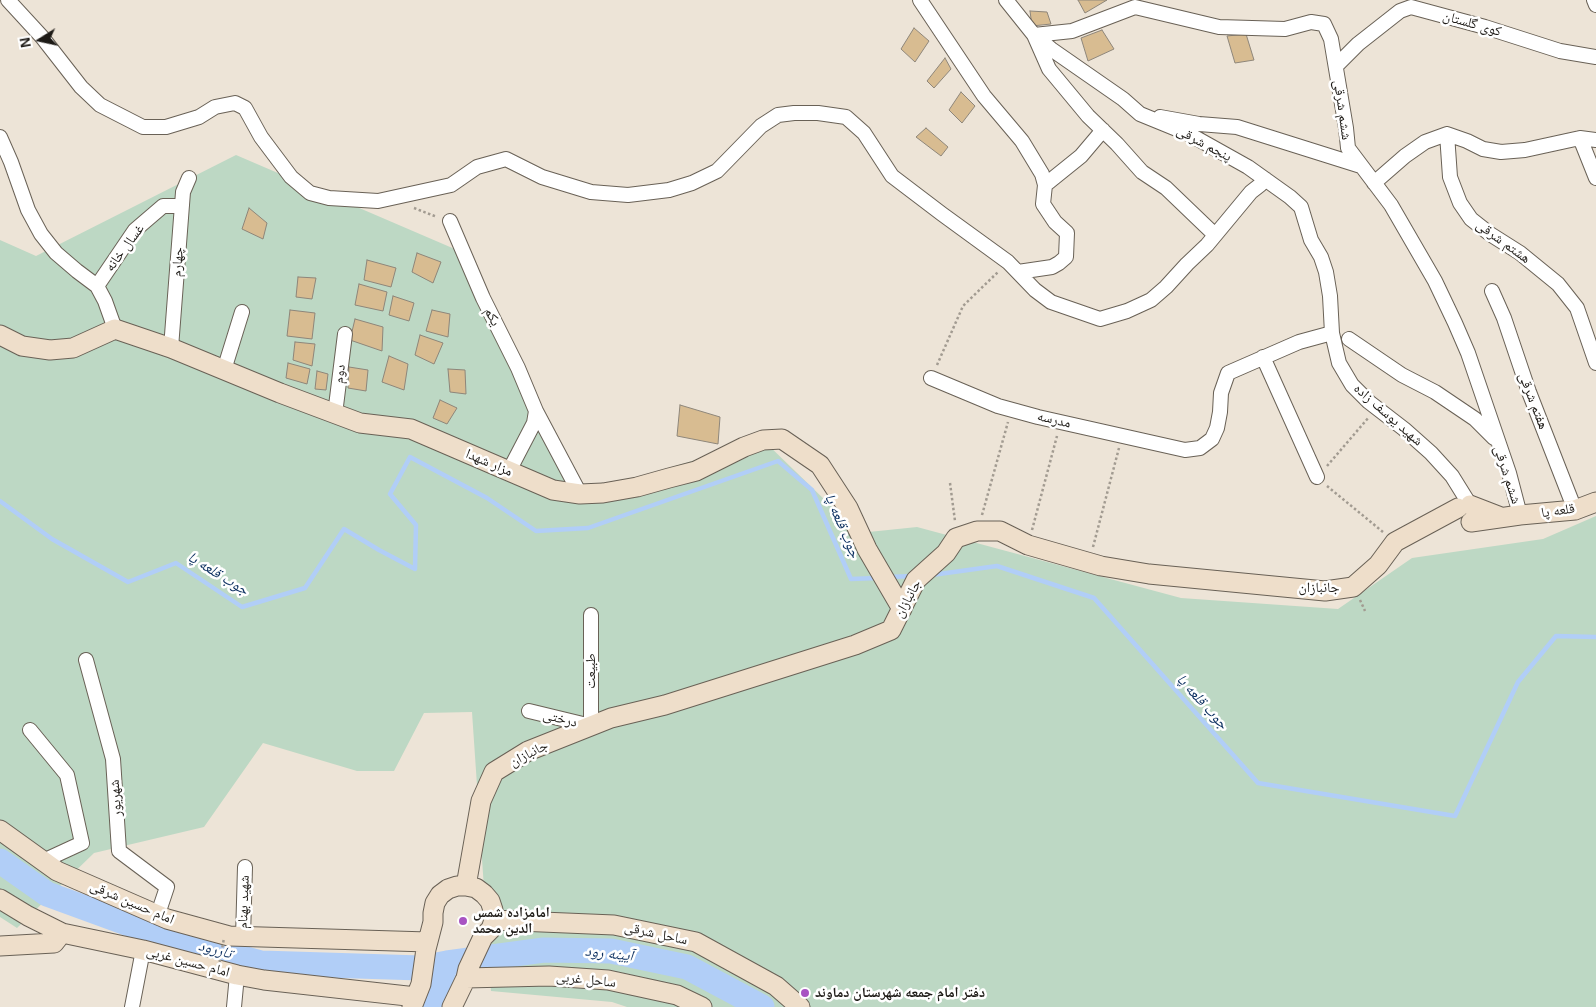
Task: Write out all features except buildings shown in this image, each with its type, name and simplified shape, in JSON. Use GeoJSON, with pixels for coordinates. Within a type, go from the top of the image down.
{"type":"FeatureCollection","features":[{"type":"Feature","properties":{"kind":"street"},"geometry":{"type":"LineString","coordinates":[[8,0],[42,37],[81,87],[100,105],[143,128],[166,127],[200,117],[215,107],[235,103],[245,108],[261,137],[291,177],[310,193],[329,198],[350,200],[392,198],[451,185],[477,167],[506,159],[542,177],[590,192],[628,195],[668,190],[692,183],[717,171],[761,126],[778,116],[794,113],[818,113],[846,117],[864,133],[892,176],[1008,262],[1035,290],[1051,302],[1100,319],[1127,311],[1151,300],[1166,287],[1215,235],[1251,192],[1265,179]]}},
{"type":"Feature","properties":{"kind":"street"},"geometry":{"type":"LineString","coordinates":[[920,0],[984,96],[1022,141],[1042,174],[1045,185],[1043,204],[1055,222],[1067,233],[1066,257],[1059,263],[1018,272]]}},
{"type":"Feature","properties":{"kind":"street","name":"پنجم شرقی"},"geometry":{"type":"LineString","coordinates":[[1006,0],[1034,35],[1123,99],[1140,114],[1189,134],[1248,167],[1301,207],[1311,240],[1321,257],[1326,272],[1330,296],[1332,333]]}},
{"type":"Feature","properties":{"kind":"street"},"geometry":{"type":"LineString","coordinates":[[1594,0],[1596,5]]}},
{"type":"Feature","properties":{"kind":"street","name":"کوی گلستان"},"geometry":{"type":"LineString","coordinates":[[1336,66],[1358,44],[1410,4],[1435,7],[1485,27],[1560,51],[1596,57]]}},
{"type":"Feature","properties":{"kind":"street","name":"ششم شرقی"},"geometry":{"type":"LineString","coordinates":[[1034,35],[1072,31],[1135,7],[1219,27],[1285,29],[1311,22],[1324,24],[1331,39],[1348,148],[1391,205],[1435,281],[1468,353],[1496,440],[1509,473],[1511,516]]}},
{"type":"Feature","properties":{"kind":"street"},"geometry":{"type":"LineString","coordinates":[[1034,35],[1049,69],[1072,98],[1142,172],[1166,188],[1215,235]]}},
{"type":"Feature","properties":{"kind":"street"},"geometry":{"type":"LineString","coordinates":[[1140,114],[1199,124],[1238,127],[1361,166]]}},
{"type":"Feature","properties":{"kind":"street"},"geometry":{"type":"LineString","coordinates":[[1045,185],[1081,156],[1103,130]]}},
{"type":"Feature","properties":{"kind":"street"},"geometry":{"type":"LineString","coordinates":[[1374,183],[1405,156],[1425,142],[1446,134],[1468,141],[1483,149],[1501,152],[1525,150],[1580,138],[1596,140]]}},
{"type":"Feature","properties":{"kind":"street","name":"هشتم شرقی"},"geometry":{"type":"LineString","coordinates":[[1446,134],[1450,177],[1460,203],[1471,219],[1490,234],[1520,252],[1558,284],[1577,308],[1596,363]]}},
{"type":"Feature","properties":{"kind":"street"},"geometry":{"type":"LineString","coordinates":[[0,137],[28,210],[41,234],[56,253],[98,286],[115,329],[73,348],[50,350],[22,346],[0,335]]}},
{"type":"Feature","properties":{"kind":"street"},"geometry":{"type":"LineString","coordinates":[[1580,138],[1596,178]]}},
{"type":"Feature","properties":{"kind":"street","name":"چهارم"},"geometry":{"type":"LineString","coordinates":[[172,348],[183,192],[189,178]]}},
{"type":"Feature","properties":{"kind":"street","name":"غسال خانه"},"geometry":{"type":"LineString","coordinates":[[98,286],[135,230],[163,206],[182,206]]}},
{"type":"Feature","properties":{"kind":"street","name":"یکم"},"geometry":{"type":"LineString","coordinates":[[450,222],[483,298],[529,390],[536,411],[580,494]]}},
{"type":"Feature","properties":{"kind":"street","name":"هفتم شرقی"},"geometry":{"type":"LineString","coordinates":[[1492,292],[1504,318],[1529,392],[1575,510]]}},
{"type":"Feature","properties":{"kind":"street"},"geometry":{"type":"LineString","coordinates":[[224,370],[242,312]]}},
{"type":"Feature","properties":{"kind":"street","name":"مزار شهدا"},"geometry":{"type":"LineString","coordinates":[[115,329],[172,348],[360,423],[411,429],[553,490],[580,494],[603,493],[637,487],[696,470],[763,440],[782,439],[820,465],[848,508],[867,549],[902,609]]}},
{"type":"Feature","properties":{"kind":"street"},"geometry":{"type":"LineString","coordinates":[[1317,477],[1263,357],[1316,336],[1332,333]]}},
{"type":"Feature","properties":{"kind":"street","name":"شهید یوسف زاده"},"geometry":{"type":"LineString","coordinates":[[1332,333],[1340,363],[1352,385],[1369,402],[1431,453],[1452,476],[1465,514]]}},
{"type":"Feature","properties":{"kind":"street","name":"دوم"},"geometry":{"type":"LineString","coordinates":[[335,414],[346,334]]}},
{"type":"Feature","properties":{"kind":"street"},"geometry":{"type":"LineString","coordinates":[[1348,339],[1402,375],[1435,392],[1467,413],[1496,440]]}},
{"type":"Feature","properties":{"kind":"street","name":"مدرسه"},"geometry":{"type":"LineString","coordinates":[[931,378],[1012,410],[1185,450],[1200,448],[1212,439],[1220,412],[1221,393],[1228,373],[1263,357]]}},
{"type":"Feature","properties":{"kind":"street"},"geometry":{"type":"LineString","coordinates":[[509,472],[534,423],[536,411]]}},
{"type":"Feature","properties":{"kind":"street","name":"قلعه پا"},"geometry":{"type":"LineString","coordinates":[[1511,516],[1575,510],[1596,502]]}},
{"type":"Feature","properties":{"kind":"street"},"geometry":{"type":"LineString","coordinates":[[1395,542],[1465,514],[1511,516]]}},
{"type":"Feature","properties":{"kind":"street","name":"جانبازان"},"geometry":{"type":"LineString","coordinates":[[466,886],[482,801],[494,772],[528,751],[611,718],[665,705],[877,637],[891,630],[921,575],[946,553],[956,538],[977,531],[1000,530],[1028,546],[1088,563],[1149,574],[1325,591],[1353,587],[1378,565],[1395,542]]}},
{"type":"Feature","properties":{"kind":"street","name":"طبیعت"},"geometry":{"type":"LineString","coordinates":[[591,615],[591,726]]}},
{"type":"Feature","properties":{"kind":"street","name":"شهریور"},"geometry":{"type":"LineString","coordinates":[[86,660],[113,759],[119,850],[167,887],[158,914]]}},
{"type":"Feature","properties":{"kind":"street","name":"درختی"},"geometry":{"type":"LineString","coordinates":[[529,711],[591,726]]}},
{"type":"Feature","properties":{"kind":"street"},"geometry":{"type":"LineString","coordinates":[[30,730],[67,774],[82,843],[43,861]]}},
{"type":"Feature","properties":{"kind":"street","name":"امام حسین شرقی"},"geometry":{"type":"LineString","coordinates":[[0,830],[57,871],[167,919],[229,936],[243,938],[302,937],[427,946]]}},
{"type":"Feature","properties":{"kind":"street","name":"شهید بهنام"},"geometry":{"type":"LineString","coordinates":[[243,938],[245,867]]}},
{"type":"Feature","properties":{"kind":"street"},"geometry":{"type":"LineString","coordinates":[[416,996],[433,922],[435,904],[440,895],[457,886],[476,888],[490,901],[494,920],[491,929],[483,937],[452,1007]]}},
{"type":"Feature","properties":{"kind":"street","name":"امام حسین غربی"},"geometry":{"type":"LineString","coordinates":[[0,898],[28,916],[62,933],[143,950],[236,975],[264,980],[416,996]]}},
{"type":"Feature","properties":{"kind":"street","name":"ساحل شرقی"},"geometry":{"type":"LineString","coordinates":[[494,920],[614,925],[696,942],[776,986],[800,1007]]}},
{"type":"Feature","properties":{"kind":"street"},"geometry":{"type":"LineString","coordinates":[[0,946],[54,943],[62,933]]}},
{"type":"Feature","properties":{"kind":"street"},"geometry":{"type":"LineString","coordinates":[[132,1007],[143,950]]}},
{"type":"Feature","properties":{"kind":"street","name":"ساحل غربی"},"geometry":{"type":"LineString","coordinates":[[467,973],[608,980],[677,995],[702,1007]]}},
{"type":"Feature","properties":{"kind":"street"},"geometry":{"type":"LineString","coordinates":[[234,1007],[236,975]]}},
{"type":"Feature","properties":{"kind":"path"},"geometry":{"type":"LineString","coordinates":[[392,198],[450,222]]}},
{"type":"Feature","properties":{"kind":"path"},"geometry":{"type":"LineString","coordinates":[[931,378],[963,306],[1008,262]]}},
{"type":"Feature","properties":{"kind":"path"},"geometry":{"type":"LineString","coordinates":[[1377,408],[1317,477],[1395,542]]}},
{"type":"Feature","properties":{"kind":"path"},"geometry":{"type":"LineString","coordinates":[[977,531],[1012,410]]}},
{"type":"Feature","properties":{"kind":"path"},"geometry":{"type":"LineString","coordinates":[[1028,546],[1061,422]]}},
{"type":"Feature","properties":{"kind":"path"},"geometry":{"type":"LineString","coordinates":[[1088,563],[1123,436]]}},
{"type":"Feature","properties":{"kind":"path"},"geometry":{"type":"LineString","coordinates":[[950,483],[956,538]]}},
{"type":"Feature","properties":{"kind":"path"},"geometry":{"type":"LineString","coordinates":[[218,972],[224,938]]}},
{"type":"Feature","properties":{"kind":"green space"},"geometry":{"type":"Polygon","coordinates":[[[236,155],[464,253],[581,494],[763,440],[859,533],[917,527],[1181,598],[1338,609],[1412,558],[1543,539],[1596,516],[1596,1007],[627,1007],[612,1002],[491,991],[472,712],[424,713],[394,771],[357,771],[263,743],[204,827],[94,853],[17,928],[0,917],[0,240],[36,256],[236,155]]]}},
{"type":"Feature","properties":{"kind":"waterway","name":"جوب قلعه پا"},"geometry":{"type":"LineString","coordinates":[[0,501],[52,539],[128,582],[176,563],[242,607],[305,588],[344,529],[415,569],[416,525],[390,494],[410,457],[487,498],[536,531],[588,528],[778,461],[812,490],[851,579],[877,578]]}},
{"type":"Feature","properties":{"kind":"waterway","name":"جوب قلعه پا"},"geometry":{"type":"LineString","coordinates":[[932,575],[997,566],[1094,598],[1258,783],[1455,816],[1518,682],[1556,636],[1596,637]]}},
{"type":"Feature","properties":{"kind":"waterway","name":"جوب قلعه پا"},"geometry":{"type":"LineString","coordinates":[[890,577],[912,576]]}},
{"type":"Feature","properties":{"kind":"waterway","name":"تاررود"},"geometry":{"type":"LineString","coordinates":[[0,861],[47,894],[162,936],[261,963],[421,968],[544,950],[611,951],[687,967],[762,1007]]}},
{"type":"Feature","properties":{"kind":"waterway"},"geometry":{"type":"LineString","coordinates":[[430,1007],[447,963]]}},
{"type":"Feature","properties":{"kind":"place","name":"امامزاده شمس الدین محمد"},"geometry":{"type":"Point","coordinates":[463,921]}},
{"type":"Feature","properties":{"kind":"place","name":"دفتر امام جمعه شهرستان دماوند"},"geometry":{"type":"Point","coordinates":[805,993]}},
{"type":"Feature","properties":{"kind":"water label","name":"آیینه رود"},"geometry":{"type":"Point","coordinates":[609,954]}}]}
